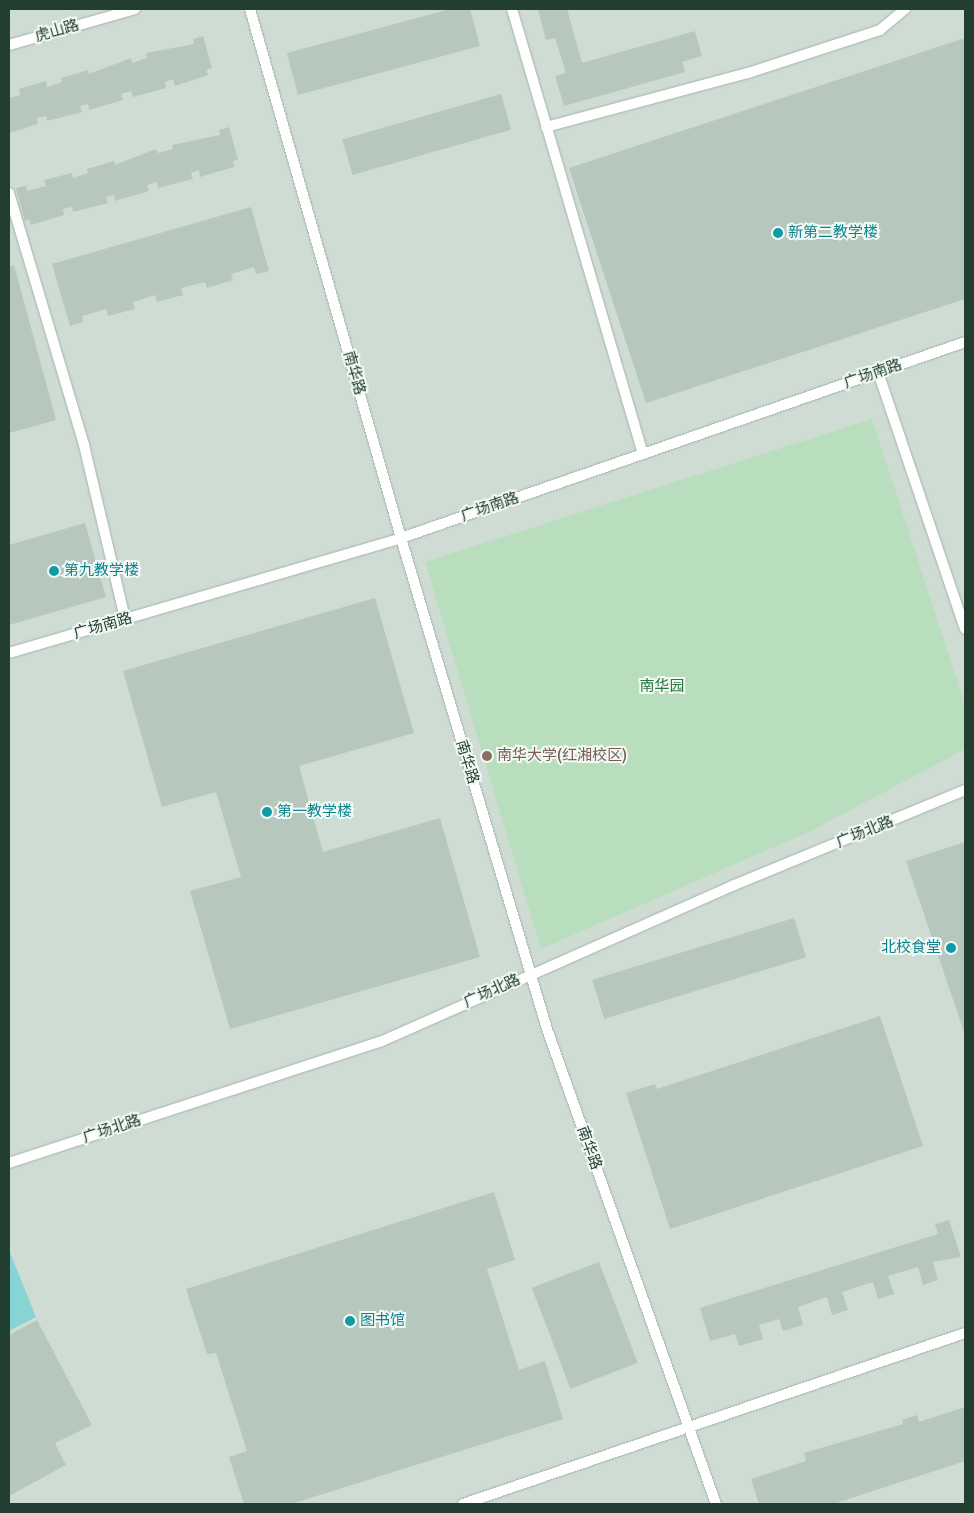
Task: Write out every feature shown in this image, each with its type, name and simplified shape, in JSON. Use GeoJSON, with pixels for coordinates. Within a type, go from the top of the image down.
{"type":"FeatureCollection","features":[{"type":"Feature","properties":{"kind":"lane","name":"虎山路"},"geometry":{"type":"LineString","coordinates":[[9,45],[135,9]]}},
{"type":"Feature","properties":{"kind":"lane","name":"南华路"},"geometry":{"type":"LineString","coordinates":[[250,9],[401,538],[530,974],[716,1504]]}},
{"type":"Feature","properties":{"kind":"lane"},"geometry":{"type":"LineString","coordinates":[[512,9],[642,454]]}},
{"type":"Feature","properties":{"kind":"lane"},"geometry":{"type":"LineString","coordinates":[[546,127],[748,73],[880,30],[905,9]]}},
{"type":"Feature","properties":{"kind":"lane"},"geometry":{"type":"LineString","coordinates":[[9,193],[84,446],[124,619]]}},
{"type":"Feature","properties":{"kind":"lane","name":"广场南路"},"geometry":{"type":"LineString","coordinates":[[9,653],[401,538],[965,342]]}},
{"type":"Feature","properties":{"kind":"lane"},"geometry":{"type":"LineString","coordinates":[[878,372],[965,629]]}},
{"type":"Feature","properties":{"kind":"lane","name":"广场北路"},"geometry":{"type":"LineString","coordinates":[[9,1163],[380,1042],[530,974],[965,790]]}},
{"type":"Feature","properties":{"kind":"lane"},"geometry":{"type":"LineString","coordinates":[[463,1504],[690,1430],[965,1333]]}},
{"type":"Feature","properties":{"kind":"shaded area","name":"南华大学(红湘校区)"},"geometry":{"type":"Polygon","coordinates":[[[9,9],[965,9],[965,1504],[9,1504],[9,9]]]}},
{"type":"Feature","properties":{"kind":"green space","name":"南华园"},"geometry":{"type":"Polygon","coordinates":[[[872,419],[965,705],[965,749],[811,831],[541,949],[425,562],[872,419]]]}},
{"type":"Feature","properties":{"kind":"water"},"geometry":{"type":"Polygon","coordinates":[[[9,1250],[36,1317],[9,1331],[9,1250]]]}},
{"type":"Feature","properties":{"kind":"building"},"geometry":{"type":"Polygon","coordinates":[[[450,9],[470,9],[480,46],[298,95],[287,53],[450,9]]]}},
{"type":"Feature","properties":{"kind":"building"},"geometry":{"type":"Polygon","coordinates":[[[567,9],[582,63],[695,31],[702,56],[682,62],[685,72],[564,106],[555,76],[566,73],[555,38],[546,40],[538,10],[567,9]]]}},
{"type":"Feature","properties":{"kind":"building"},"geometry":{"type":"Polygon","coordinates":[[[203,36],[212,68],[206,70],[208,75],[175,86],[173,79],[165,82],[166,88],[133,97],[131,91],[121,94],[123,100],[89,110],[88,104],[80,106],[82,112],[47,121],[46,116],[37,118],[38,124],[9,133],[9,98],[20,95],[19,89],[46,81],[47,87],[62,82],[61,78],[88,70],[89,74],[131,58],[132,63],[147,58],[146,53],[194,44],[193,39],[203,36]]]}},
{"type":"Feature","properties":{"kind":"building","name":"新第二教学楼"},"geometry":{"type":"Polygon","coordinates":[[[965,38],[965,299],[646,403],[569,168],[965,38]]]}},
{"type":"Feature","properties":{"kind":"building"},"geometry":{"type":"Polygon","coordinates":[[[501,94],[511,130],[353,175],[342,139],[501,94]]]}},
{"type":"Feature","properties":{"kind":"building"},"geometry":{"type":"Polygon","coordinates":[[[229,127],[238,159],[233,161],[234,167],[200,177],[199,170],[191,173],[193,179],[158,188],[157,182],[147,185],[149,191],[115,201],[114,195],[106,197],[108,203],[73,212],[72,207],[63,209],[64,215],[31,225],[29,219],[25,221],[16,188],[26,186],[27,191],[46,186],[44,180],[72,173],[73,178],[88,173],[87,169],[114,161],[115,165],[156,149],[158,153],[173,149],[172,145],[220,135],[219,130],[229,127]]]}},
{"type":"Feature","properties":{"kind":"building"},"geometry":{"type":"Polygon","coordinates":[[[251,207],[269,271],[256,274],[254,267],[231,274],[233,280],[207,288],[205,282],[181,288],[183,295],[157,302],[155,295],[133,302],[135,309],[108,316],[106,309],[82,316],[83,322],[70,326],[52,264],[251,207]]]}},
{"type":"Feature","properties":{"kind":"building"},"geometry":{"type":"Polygon","coordinates":[[[14,265],[56,420],[9,433],[9,267],[14,265]]]}},
{"type":"Feature","properties":{"kind":"building","name":"第九教学楼"},"geometry":{"type":"Polygon","coordinates":[[[85,523],[106,597],[9,625],[9,545],[85,523]]]}},
{"type":"Feature","properties":{"kind":"building","name":"第一教学楼"},"geometry":{"type":"Polygon","coordinates":[[[375,598],[414,733],[299,766],[323,852],[440,818],[480,957],[230,1029],[190,891],[241,877],[216,792],[162,807],[123,671],[375,598]]]}},
{"type":"Feature","properties":{"kind":"building","name":"北校食堂"},"geometry":{"type":"Polygon","coordinates":[[[965,842],[965,1035],[906,861],[965,842]]]}},
{"type":"Feature","properties":{"kind":"building"},"geometry":{"type":"Polygon","coordinates":[[[794,918],[806,957],[604,1019],[592,980],[794,918]]]}},
{"type":"Feature","properties":{"kind":"building"},"geometry":{"type":"Polygon","coordinates":[[[880,1016],[923,1146],[670,1229],[626,1093],[655,1084],[657,1089],[880,1016]]]}},
{"type":"Feature","properties":{"kind":"building","name":"图书馆"},"geometry":{"type":"Polygon","coordinates":[[[494,1192],[515,1260],[487,1269],[519,1370],[545,1361],[563,1419],[291,1504],[244,1504],[229,1457],[247,1451],[216,1353],[207,1354],[186,1289],[494,1192]]]}},
{"type":"Feature","properties":{"kind":"building"},"geometry":{"type":"Polygon","coordinates":[[[949,1220],[961,1257],[933,1262],[938,1280],[923,1285],[918,1267],[888,1276],[894,1294],[878,1299],[873,1282],[842,1292],[848,1310],[832,1315],[827,1297],[798,1307],[803,1325],[783,1331],[779,1319],[759,1325],[763,1339],[739,1346],[735,1334],[710,1341],[700,1308],[938,1234],[935,1224],[949,1220]]]}},
{"type":"Feature","properties":{"kind":"building"},"geometry":{"type":"Polygon","coordinates":[[[599,1262],[638,1363],[570,1389],[532,1288],[599,1262]]]}},
{"type":"Feature","properties":{"kind":"building"},"geometry":{"type":"Polygon","coordinates":[[[37,1320],[92,1425],[55,1443],[66,1465],[9,1496],[9,1335],[37,1320]]]}},
{"type":"Feature","properties":{"kind":"building"},"geometry":{"type":"Polygon","coordinates":[[[965,1407],[965,1461],[833,1504],[759,1504],[751,1479],[806,1461],[804,1453],[903,1424],[902,1420],[917,1415],[919,1422],[965,1407]]]}},
{"type":"Feature","properties":{"kind":"place","name":"新第二教学楼"},"geometry":{"type":"Point","coordinates":[778,233]}},
{"type":"Feature","properties":{"kind":"place","name":"第九教学楼"},"geometry":{"type":"Point","coordinates":[54,571]}},
{"type":"Feature","properties":{"kind":"place","name":"南华大学(红湘校区)"},"geometry":{"type":"Point","coordinates":[487,756]}},
{"type":"Feature","properties":{"kind":"place","name":"第一教学楼"},"geometry":{"type":"Point","coordinates":[267,812]}},
{"type":"Feature","properties":{"kind":"place","name":"北校食堂"},"geometry":{"type":"Point","coordinates":[951,948]}},
{"type":"Feature","properties":{"kind":"place","name":"图书馆"},"geometry":{"type":"Point","coordinates":[350,1321]}}]}
